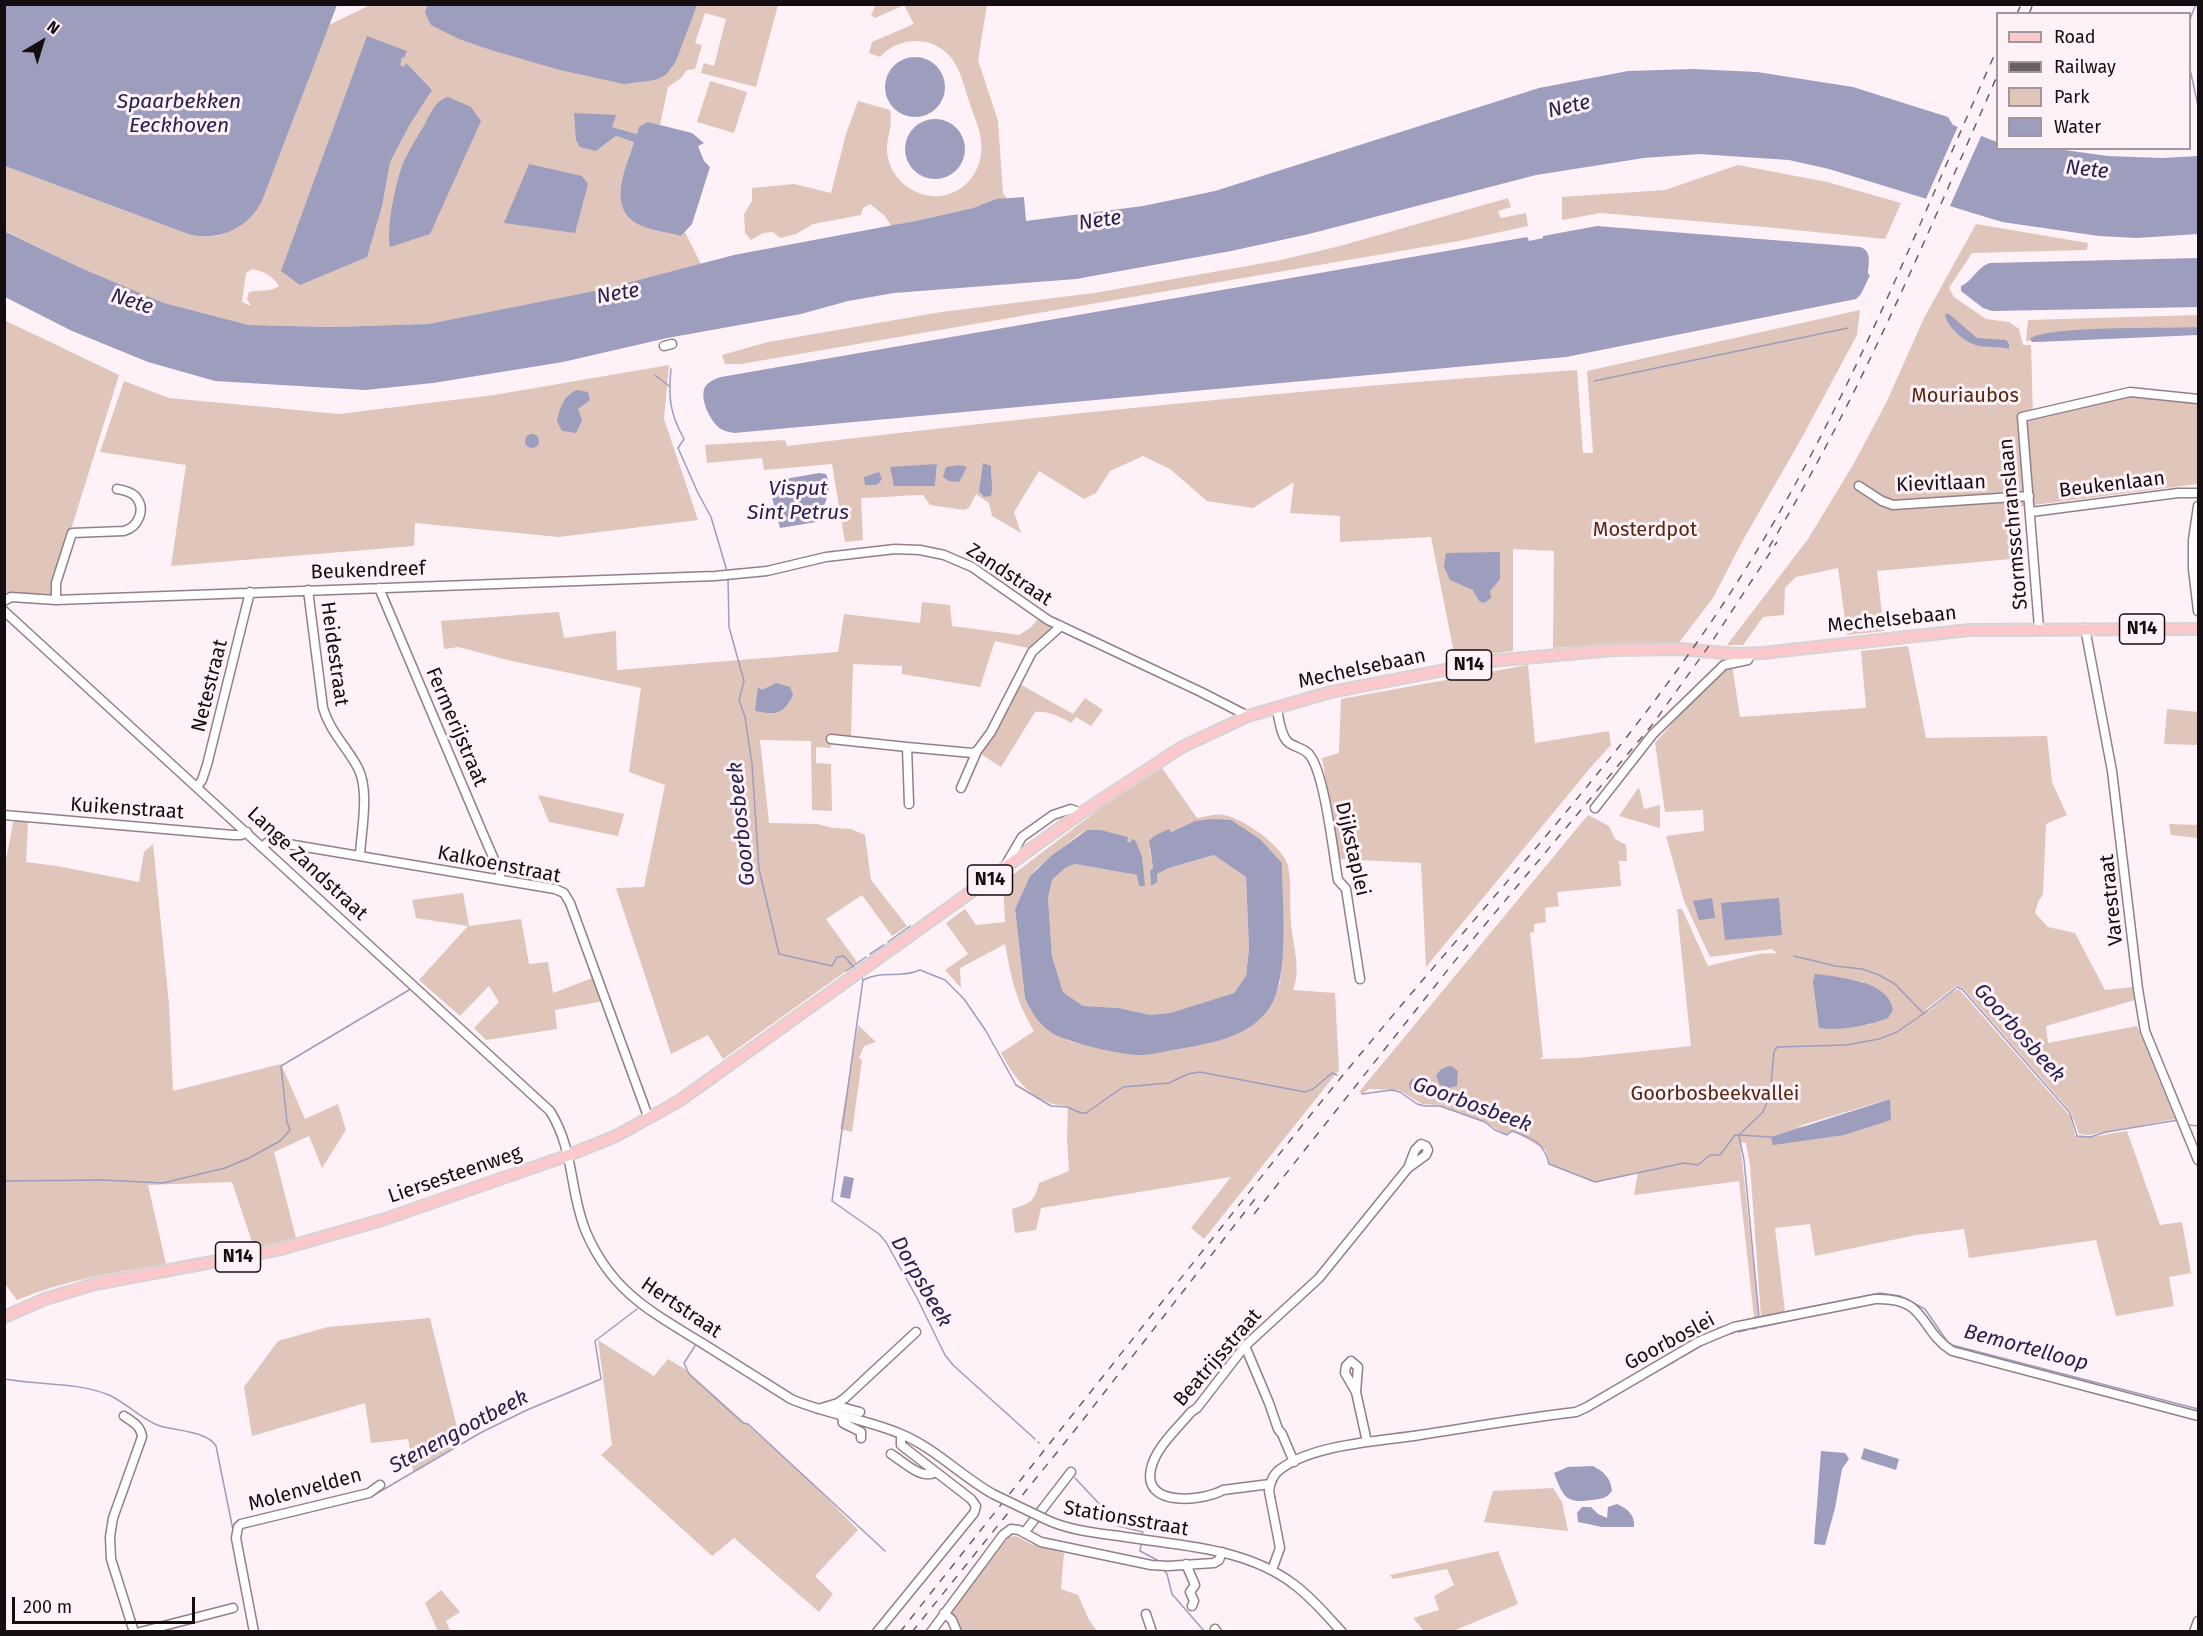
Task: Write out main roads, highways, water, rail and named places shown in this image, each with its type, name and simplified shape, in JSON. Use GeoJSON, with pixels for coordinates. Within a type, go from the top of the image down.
{"type":"FeatureCollection","features":[{"type":"Feature","properties":{"kind":"main road","name":"Mechelsebaan"},"geometry":{"type":"LineString","coordinates":[[873,963],[1081,813],[1182,747],[1248,716],[1276,706],[1331,692],[1491,661],[1613,650],[1671,649],[1750,654],[1970,630],[2199,629]]}},
{"type":"Feature","properties":{"kind":"main road","name":"Liersesteenweg"},"geometry":{"type":"LineString","coordinates":[[4,1317],[45,1299],[95,1284],[281,1249],[332,1235],[569,1155],[616,1136],[679,1101],[873,963]]}},
{"type":"Feature","properties":{"kind":"water"},"geometry":{"type":"Polygon","coordinates":[[[428,4],[697,5],[676,61],[666,75],[655,80],[624,84],[560,70],[459,39],[431,25],[425,13],[428,4]]]}},
{"type":"Feature","properties":{"kind":"water","name":"Spaarbekken Eeckhoven"},"geometry":{"type":"Polygon","coordinates":[[[4,5],[337,5],[262,201],[249,219],[241,225],[223,234],[202,236],[191,235],[5,166],[4,5]]]}},
{"type":"Feature","properties":{"kind":"water"},"geometry":{"type":"Polygon","coordinates":[[[367,36],[407,51],[400,65],[404,67],[406,63],[432,90],[410,124],[390,162],[382,206],[367,257],[300,285],[281,271],[367,36]]]}},
{"type":"Feature","properties":{"kind":"water"},"geometry":{"type":"Polygon","coordinates":[[[909,57],[921,57],[932,62],[940,70],[945,87],[943,99],[932,112],[921,117],[909,117],[898,112],[890,104],[885,93],[885,81],[890,70],[898,62],[909,57]]]}},
{"type":"Feature","properties":{"kind":"water","name":"Nete"},"geometry":{"type":"Polygon","coordinates":[[[1693,69],[1757,72],[1853,87],[1948,117],[1953,125],[1996,142],[1996,150],[2064,150],[2108,156],[2162,158],[2198,156],[2198,234],[2136,238],[2099,236],[2002,222],[1829,169],[1789,160],[1699,154],[1644,158],[1536,175],[1309,234],[1231,251],[1076,279],[894,293],[848,301],[801,314],[667,338],[563,362],[433,383],[365,390],[215,381],[148,362],[72,331],[5,297],[4,231],[81,268],[164,303],[249,325],[332,327],[428,324],[604,289],[734,255],[915,221],[973,208],[996,199],[1024,197],[1026,221],[1143,206],[1215,191],[1539,88],[1628,71],[1693,69]]]}},
{"type":"Feature","properties":{"kind":"water"},"geometry":{"type":"Polygon","coordinates":[[[448,97],[471,107],[481,121],[430,234],[390,247],[389,228],[392,204],[404,161],[434,108],[448,97]]]}},
{"type":"Feature","properties":{"kind":"water"},"geometry":{"type":"Polygon","coordinates":[[[574,113],[616,115],[612,127],[637,134],[639,127],[648,122],[692,133],[704,143],[698,146],[704,161],[710,167],[692,224],[681,236],[641,225],[627,215],[622,206],[622,185],[634,142],[616,136],[596,151],[580,147],[576,140],[574,113]]]}},
{"type":"Feature","properties":{"kind":"water"},"geometry":{"type":"Polygon","coordinates":[[[935,119],[952,124],[960,132],[965,149],[960,166],[952,174],[935,179],[918,174],[910,166],[905,149],[910,132],[918,124],[935,119]]]}},
{"type":"Feature","properties":{"kind":"water"},"geometry":{"type":"Polygon","coordinates":[[[529,164],[582,176],[588,184],[575,233],[504,223],[529,164]]]}},
{"type":"Feature","properties":{"kind":"water"},"geometry":{"type":"Polygon","coordinates":[[[1597,226],[1860,247],[1867,252],[1868,274],[1870,275],[1856,299],[1566,357],[734,433],[717,426],[710,416],[703,397],[705,387],[721,377],[1527,237],[1529,241],[1543,238],[1543,236],[1597,226]]]}},
{"type":"Feature","properties":{"kind":"water"},"geometry":{"type":"Polygon","coordinates":[[[2198,258],[2198,307],[1992,311],[1983,308],[1961,291],[1961,286],[1982,267],[1990,263],[2198,258]]]}},
{"type":"Feature","properties":{"kind":"water"},"geometry":{"type":"Polygon","coordinates":[[[1945,314],[1949,314],[1977,338],[2006,340],[2009,349],[1979,346],[1968,342],[1953,329],[1945,314]]]}},
{"type":"Feature","properties":{"kind":"water"},"geometry":{"type":"Polygon","coordinates":[[[2198,327],[2198,335],[2037,342],[2032,342],[2030,339],[2059,332],[2109,328],[2198,327]]]}},
{"type":"Feature","properties":{"kind":"water"},"geometry":{"type":"Polygon","coordinates":[[[577,390],[588,392],[590,400],[578,409],[582,420],[576,433],[562,431],[557,421],[561,407],[565,399],[577,390]]]}},
{"type":"Feature","properties":{"kind":"water"},"geometry":{"type":"Polygon","coordinates":[[[529,434],[535,434],[539,441],[535,448],[529,448],[525,444],[525,438],[529,434]]]}},
{"type":"Feature","properties":{"kind":"water"},"geometry":{"type":"Polygon","coordinates":[[[983,463],[991,466],[992,485],[991,496],[984,497],[979,491],[983,463]]]}},
{"type":"Feature","properties":{"kind":"water"},"geometry":{"type":"Polygon","coordinates":[[[937,464],[935,486],[894,486],[890,467],[937,464]]]}},
{"type":"Feature","properties":{"kind":"water"},"geometry":{"type":"Polygon","coordinates":[[[958,465],[967,467],[959,482],[949,481],[943,477],[946,467],[958,465]]]}},
{"type":"Feature","properties":{"kind":"water"},"geometry":{"type":"Polygon","coordinates":[[[879,472],[882,479],[877,485],[865,485],[864,477],[879,472]]]}},
{"type":"Feature","properties":{"kind":"water","name":"Visput Sint Petrus"},"geometry":{"type":"Polygon","coordinates":[[[819,473],[826,474],[829,487],[827,499],[816,522],[780,528],[768,482],[819,473]]]}},
{"type":"Feature","properties":{"kind":"water"},"geometry":{"type":"Polygon","coordinates":[[[1500,552],[1500,579],[1490,591],[1491,598],[1484,603],[1479,601],[1473,590],[1450,580],[1444,567],[1446,553],[1500,552]]]}},
{"type":"Feature","properties":{"kind":"water"},"geometry":{"type":"Polygon","coordinates":[[[776,683],[790,687],[793,695],[786,706],[774,713],[755,711],[758,687],[762,690],[776,683]]]}},
{"type":"Feature","properties":{"kind":"water"},"geometry":{"type":"Polygon","coordinates":[[[1231,820],[1261,840],[1282,863],[1283,958],[1276,994],[1270,1007],[1261,1018],[1239,1033],[1213,1042],[1149,1054],[1133,1055],[1095,1048],[1059,1037],[1043,1026],[1025,998],[1015,909],[1030,876],[1051,856],[1087,830],[1101,830],[1128,837],[1127,841],[1130,843],[1132,839],[1135,840],[1142,856],[1145,886],[1139,886],[1137,875],[1075,864],[1065,868],[1052,880],[1048,898],[1052,956],[1063,992],[1083,1006],[1119,1008],[1150,1015],[1171,1013],[1234,993],[1246,976],[1249,949],[1246,877],[1214,855],[1169,868],[1157,874],[1157,882],[1151,886],[1150,871],[1153,868],[1149,841],[1169,829],[1171,832],[1195,821],[1231,820]]]}},
{"type":"Feature","properties":{"kind":"water"},"geometry":{"type":"Polygon","coordinates":[[[1712,898],[1715,918],[1699,920],[1693,901],[1712,898]]]}},
{"type":"Feature","properties":{"kind":"water"},"geometry":{"type":"Polygon","coordinates":[[[1779,898],[1782,935],[1725,940],[1721,903],[1779,898]]]}},
{"type":"Feature","properties":{"kind":"water"},"geometry":{"type":"Polygon","coordinates":[[[1815,974],[1849,979],[1873,986],[1889,1000],[1893,1010],[1888,1018],[1863,1025],[1836,1029],[1819,1028],[1813,982],[1815,974]]]}},
{"type":"Feature","properties":{"kind":"water"},"geometry":{"type":"Polygon","coordinates":[[[1451,1066],[1458,1071],[1457,1086],[1449,1088],[1440,1085],[1436,1076],[1442,1069],[1451,1066]]]}},
{"type":"Feature","properties":{"kind":"water"},"geometry":{"type":"Polygon","coordinates":[[[1416,1078],[1421,1080],[1423,1085],[1421,1090],[1416,1092],[1411,1090],[1409,1085],[1411,1080],[1416,1078]]]}},
{"type":"Feature","properties":{"kind":"water"},"geometry":{"type":"Polygon","coordinates":[[[1890,1099],[1891,1120],[1844,1135],[1773,1145],[1771,1137],[1890,1099]]]}},
{"type":"Feature","properties":{"kind":"water"},"geometry":{"type":"Polygon","coordinates":[[[844,1176],[854,1178],[850,1199],[840,1197],[844,1176]]]}},
{"type":"Feature","properties":{"kind":"water"},"geometry":{"type":"Polygon","coordinates":[[[1864,1448],[1899,1459],[1896,1470],[1861,1459],[1864,1448]]]}},
{"type":"Feature","properties":{"kind":"water"},"geometry":{"type":"Polygon","coordinates":[[[1821,1451],[1845,1453],[1849,1459],[1842,1469],[1825,1545],[1814,1544],[1821,1451]]]}},
{"type":"Feature","properties":{"kind":"water"},"geometry":{"type":"Polygon","coordinates":[[[1593,1466],[1604,1473],[1608,1479],[1612,1491],[1610,1494],[1600,1499],[1582,1501],[1566,1497],[1554,1473],[1568,1467],[1593,1466]]]}},
{"type":"Feature","properties":{"kind":"water"},"geometry":{"type":"Polygon","coordinates":[[[1617,1504],[1630,1513],[1634,1527],[1602,1527],[1578,1522],[1577,1513],[1582,1507],[1591,1507],[1598,1514],[1607,1518],[1608,1507],[1617,1504]]]}},
{"type":"Feature","properties":{"kind":"waterway"},"geometry":{"type":"LineString","coordinates":[[2191,16],[2196,4]]}},
{"type":"Feature","properties":{"kind":"waterway"},"geometry":{"type":"LineString","coordinates":[[2191,74],[2198,106]]}},
{"type":"Feature","properties":{"kind":"waterway"},"geometry":{"type":"LineString","coordinates":[[1594,381],[1848,328]]}},
{"type":"Feature","properties":{"kind":"waterway","name":"Goorbosbeek"},"geometry":{"type":"LineString","coordinates":[[671,369],[671,405],[684,439],[678,448],[711,517],[727,571]]}},
{"type":"Feature","properties":{"kind":"waterway"},"geometry":{"type":"LineString","coordinates":[[655,375],[669,386]]}},
{"type":"Feature","properties":{"kind":"waterway","name":"Goorbosbeek"},"geometry":{"type":"LineString","coordinates":[[728,579],[729,627],[744,681],[739,700],[745,717],[752,764],[759,869],[779,954],[832,966],[837,957],[844,956],[856,970]]}},
{"type":"Feature","properties":{"kind":"waterway"},"geometry":{"type":"LineString","coordinates":[[888,942],[910,926]]}},
{"type":"Feature","properties":{"kind":"waterway"},"geometry":{"type":"LineString","coordinates":[[870,954],[884,945]]}},
{"type":"Feature","properties":{"kind":"waterway"},"geometry":{"type":"LineString","coordinates":[[1794,956],[1835,966],[1862,969],[1879,975],[1895,984],[1923,1013]]}},
{"type":"Feature","properties":{"kind":"waterway"},"geometry":{"type":"LineString","coordinates":[[846,971],[866,957]]}},
{"type":"Feature","properties":{"kind":"waterway","name":"Goorbosbeek"},"geometry":{"type":"LineString","coordinates":[[861,977],[863,980],[877,975],[905,974],[920,970],[945,980],[964,999],[986,1031],[1016,1085],[1051,1106],[1067,1107],[1081,1113],[1086,1113],[1123,1087],[1169,1083],[1188,1074],[1200,1072],[1305,1092],[1313,1089],[1332,1073],[1337,1075]]}},
{"type":"Feature","properties":{"kind":"waterway","name":"Dorpsbeek"},"geometry":{"type":"LineString","coordinates":[[863,980],[832,1201],[879,1234],[886,1242],[945,1355],[953,1365],[1035,1439]]}},
{"type":"Feature","properties":{"kind":"waterway","name":"Goorbosbeek"},"geometry":{"type":"LineString","coordinates":[[1362,1094],[1392,1090],[1400,1092],[1417,1104],[1440,1106],[1485,1122],[1495,1130],[1507,1135],[1512,1131],[1526,1136],[1541,1146],[1549,1164],[1595,1182],[1684,1163],[1698,1165],[1710,1155],[1720,1155],[1735,1135],[1739,1135],[1763,1112],[1770,1094],[1774,1052],[1777,1047],[1846,1045],[1879,1039],[1897,1032],[1957,987],[1962,989],[2070,1113],[2077,1136],[2090,1137],[2106,1132],[2178,1120]]}},
{"type":"Feature","properties":{"kind":"waterway"},"geometry":{"type":"LineString","coordinates":[[4,1181],[103,1180],[163,1183],[225,1168],[249,1158],[280,1141],[290,1130],[287,1122],[281,1066],[409,990]]}},
{"type":"Feature","properties":{"kind":"waterway","name":"Goorbosbeek"},"geometry":{"type":"LineString","coordinates":[[2188,1125],[2198,1126]]}},
{"type":"Feature","properties":{"kind":"waterway"},"geometry":{"type":"LineString","coordinates":[[1739,1135],[1771,1137]]}},
{"type":"Feature","properties":{"kind":"waterway","name":"Bemortelloop"},"geometry":{"type":"LineString","coordinates":[[1739,1136],[1744,1160],[1759,1317],[1880,1293],[1900,1296],[1925,1309],[1952,1345],[2198,1409]]}},
{"type":"Feature","properties":{"kind":"waterway","name":"Stenengootbeek"},"geometry":{"type":"LineString","coordinates":[[374,1495],[482,1432],[601,1379],[595,1341],[637,1309]]}},
{"type":"Feature","properties":{"kind":"waterway"},"geometry":{"type":"LineString","coordinates":[[1718,1328],[1758,1317]]}},
{"type":"Feature","properties":{"kind":"waterway"},"geometry":{"type":"LineString","coordinates":[[1761,1327],[1807,1317]]}},
{"type":"Feature","properties":{"kind":"waterway"},"geometry":{"type":"LineString","coordinates":[[1752,1329],[1757,1328]]}},
{"type":"Feature","properties":{"kind":"waterway"},"geometry":{"type":"LineString","coordinates":[[1738,1332],[1747,1330]]}},
{"type":"Feature","properties":{"kind":"waterway"},"geometry":{"type":"LineString","coordinates":[[1726,1334],[1734,1333]]}},
{"type":"Feature","properties":{"kind":"waterway"},"geometry":{"type":"LineString","coordinates":[[1682,1357],[1704,1344]]}},
{"type":"Feature","properties":{"kind":"waterway","name":"Stenengootbeek"},"geometry":{"type":"LineString","coordinates":[[695,1346],[684,1363],[689,1374],[743,1423],[748,1424],[885,1551]]}},
{"type":"Feature","properties":{"kind":"waterway"},"geometry":{"type":"LineString","coordinates":[[1661,1369],[1677,1360]]}},
{"type":"Feature","properties":{"kind":"waterway","name":"Stenengootbeek"},"geometry":{"type":"LineString","coordinates":[[4,1379],[97,1391],[116,1398],[154,1424],[206,1437],[216,1446],[233,1530]]}},
{"type":"Feature","properties":{"kind":"waterway","name":"Dorpsbeek"},"geometry":{"type":"LineString","coordinates":[[1075,1478],[1118,1526],[1143,1532],[1142,1534]]}},
{"type":"Feature","properties":{"kind":"waterway","name":"Stenengootbeek"},"geometry":{"type":"LineString","coordinates":[[345,1503],[369,1497]]}},
{"type":"Feature","properties":{"kind":"waterway","name":"Dorpsbeek"},"geometry":{"type":"LineString","coordinates":[[1141,1545],[1140,1551],[1157,1560]]}},
{"type":"Feature","properties":{"kind":"waterway","name":"Dorpsbeek"},"geometry":{"type":"LineString","coordinates":[[1163,1569],[1167,1574],[1172,1594],[1205,1632]]}},
{"type":"Feature","properties":{"kind":"railway"},"geometry":{"type":"LineString","coordinates":[[2018,12],[2021,4]]}},
{"type":"Feature","properties":{"kind":"railway"},"geometry":{"type":"LineString","coordinates":[[2030,12],[2033,4]]}},
{"type":"Feature","properties":{"kind":"railway"},"geometry":{"type":"LineString","coordinates":[[900,1632],[1321,1102],[1608,761],[1697,643],[1777,517],[1846,386],[1996,52]]}},
{"type":"Feature","properties":{"kind":"railway"},"geometry":{"type":"LineString","coordinates":[[1769,547],[1863,374],[1996,79]]}},
{"type":"Feature","properties":{"kind":"railway"},"geometry":{"type":"LineString","coordinates":[[1254,1214],[1458,957],[1652,725],[1711,643],[1777,542]]}},
{"type":"Feature","properties":{"kind":"railway"},"geometry":{"type":"LineString","coordinates":[[912,1632],[1079,1425],[1255,1199]]}},
{"type":"Feature","properties":{"kind":"park label","name":"Mouriaubos"},"geometry":{"type":"Point","coordinates":[1965,396]}},
{"type":"Feature","properties":{"kind":"park label","name":"Mosterdpot"},"geometry":{"type":"Point","coordinates":[1645,530]}},
{"type":"Feature","properties":{"kind":"park label","name":"Goorbosbeekvallei"},"geometry":{"type":"Point","coordinates":[1715,1094]}}]}
